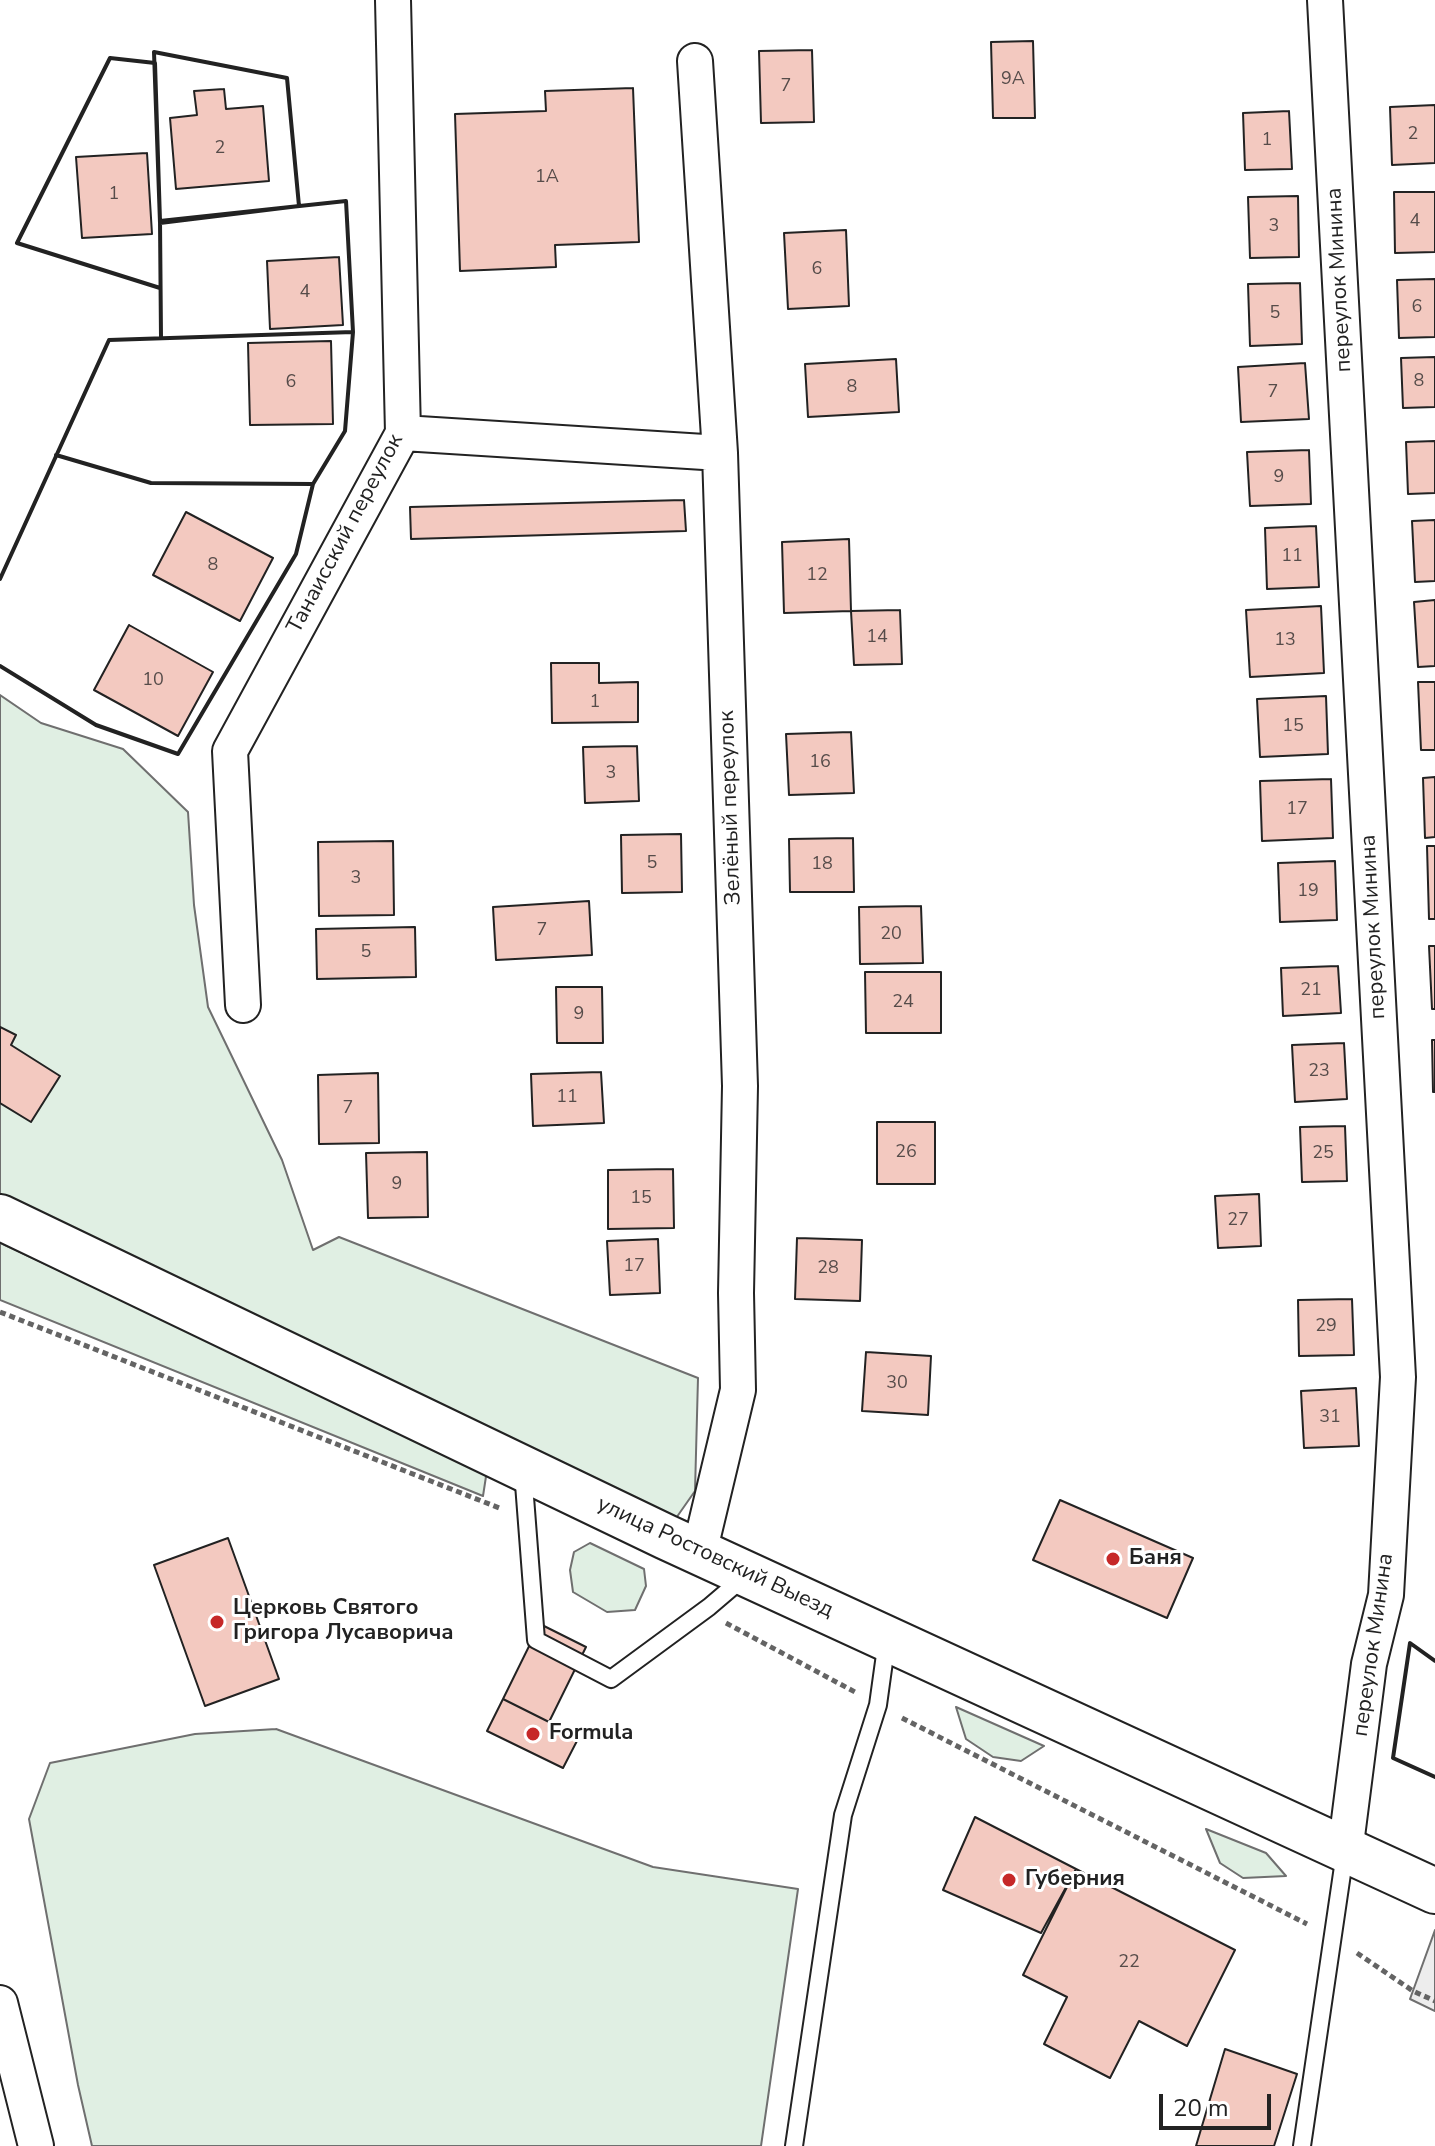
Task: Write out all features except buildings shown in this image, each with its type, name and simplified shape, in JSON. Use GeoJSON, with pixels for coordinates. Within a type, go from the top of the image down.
{"type":"FeatureCollection","features":[{"type":"Feature","properties":{"kind":"main road","name":"улица Ростовский Выезд"},"geometry":{"type":"LineString","coordinates":[[0,1217],[699,1553],[1435,1891]]}},
{"type":"Feature","properties":{"kind":"street","name":"Танаисский переулок"},"geometry":{"type":"LineString","coordinates":[[243,1005],[230,751],[403,433],[393,0]]}},
{"type":"Feature","properties":{"kind":"street","name":"переулок Минина"},"geometry":{"type":"LineString","coordinates":[[1325,0],[1398,1377],[1386,1595],[1369,1664],[1345,1852]]}},
{"type":"Feature","properties":{"kind":"street","name":"Зелёный переулок"},"geometry":{"type":"LineString","coordinates":[[695,61],[720,453],[740,1086],[736,1293],[738,1390],[699,1553]]}},
{"type":"Feature","properties":{"kind":"street"},"geometry":{"type":"LineString","coordinates":[[403,433],[720,453]]}},
{"type":"Feature","properties":{"kind":"street"},"geometry":{"type":"LineString","coordinates":[[0,2003],[36,2146]]}},
{"type":"Feature","properties":{"kind":"lane"},"geometry":{"type":"LineString","coordinates":[[523,1467],[536,1640],[611,1679],[709,1607],[747,1574]]}},
{"type":"Feature","properties":{"kind":"lane"},"geometry":{"type":"LineString","coordinates":[[794,2146],[843,1815],[878,1705],[887,1639]]}},
{"type":"Feature","properties":{"kind":"lane"},"geometry":{"type":"LineString","coordinates":[[1302,2146],[1345,1852]]}},
{"type":"Feature","properties":{"kind":"path"},"geometry":{"type":"LineString","coordinates":[[0,1312],[492,1507],[525,1515]]}},
{"type":"Feature","properties":{"kind":"path"},"geometry":{"type":"LineString","coordinates":[[709,1607],[729,1625],[971,1755],[1334,1937],[1413,1991],[1435,2001]]}},
{"type":"Feature","properties":{"kind":"green space"},"geometry":{"type":"Polygon","coordinates":[[[0,695],[41,723],[123,749],[188,812],[194,905],[208,1007],[282,1160],[313,1250],[339,1237],[698,1378],[695,1491],[674,1521],[0,1200],[0,695]]]}},
{"type":"Feature","properties":{"kind":"green space"},"geometry":{"type":"Polygon","coordinates":[[[0,1243],[487,1470],[483,1496],[0,1300],[0,1243]]]}},
{"type":"Feature","properties":{"kind":"green space"},"geometry":{"type":"Polygon","coordinates":[[[590,1543],[644,1569],[646,1586],[635,1610],[607,1612],[573,1592],[570,1570],[574,1552],[590,1543]]]}},
{"type":"Feature","properties":{"kind":"green space"},"geometry":{"type":"Polygon","coordinates":[[[956,1707],[1044,1746],[1021,1761],[993,1757],[966,1739],[956,1707]]]}},
{"type":"Feature","properties":{"kind":"green space"},"geometry":{"type":"Polygon","coordinates":[[[276,1729],[653,1867],[798,1889],[761,2146],[92,2146],[29,1819],[50,1763],[195,1734],[276,1729]]]}},
{"type":"Feature","properties":{"kind":"green space"},"geometry":{"type":"Polygon","coordinates":[[[1206,1829],[1266,1853],[1286,1876],[1243,1878],[1220,1863],[1206,1829]]]}},
{"type":"Feature","properties":{"kind":"shaded area"},"geometry":{"type":"Polygon","coordinates":[[[1435,1930],[1435,2011],[1410,1999],[1435,1930]]]}},
{"type":"Feature","properties":{"kind":"wall"},"geometry":{"type":"LineString","coordinates":[[154,52],[287,78],[299,206],[160,223],[154,52]]}},
{"type":"Feature","properties":{"kind":"wall"},"geometry":{"type":"LineString","coordinates":[[56,455],[151,483],[313,484],[345,431],[353,332],[346,201],[160,221],[155,63],[110,58],[17,243],[160,288]]}},
{"type":"Feature","properties":{"kind":"wall"},"geometry":{"type":"LineString","coordinates":[[160,221],[161,338]]}},
{"type":"Feature","properties":{"kind":"wall"},"geometry":{"type":"LineString","coordinates":[[0,579],[109,340],[353,332]]}},
{"type":"Feature","properties":{"kind":"wall"},"geometry":{"type":"LineString","coordinates":[[0,666],[96,725],[178,754],[296,554],[313,484]]}},
{"type":"Feature","properties":{"kind":"wall"},"geometry":{"type":"LineString","coordinates":[[1435,1661],[1410,1643],[1393,1758],[1435,1777]]}},
{"type":"Feature","properties":{"kind":"place","name":"Баня"},"geometry":{"type":"Point","coordinates":[1113,1559]}},
{"type":"Feature","properties":{"kind":"place","name":"Церковь Святого Григора Лусаворича"},"geometry":{"type":"Point","coordinates":[217,1622]}},
{"type":"Feature","properties":{"kind":"place","name":"Formula"},"geometry":{"type":"Point","coordinates":[533,1734]}},
{"type":"Feature","properties":{"kind":"place","name":"Губерния"},"geometry":{"type":"Point","coordinates":[1009,1880]}}]}
